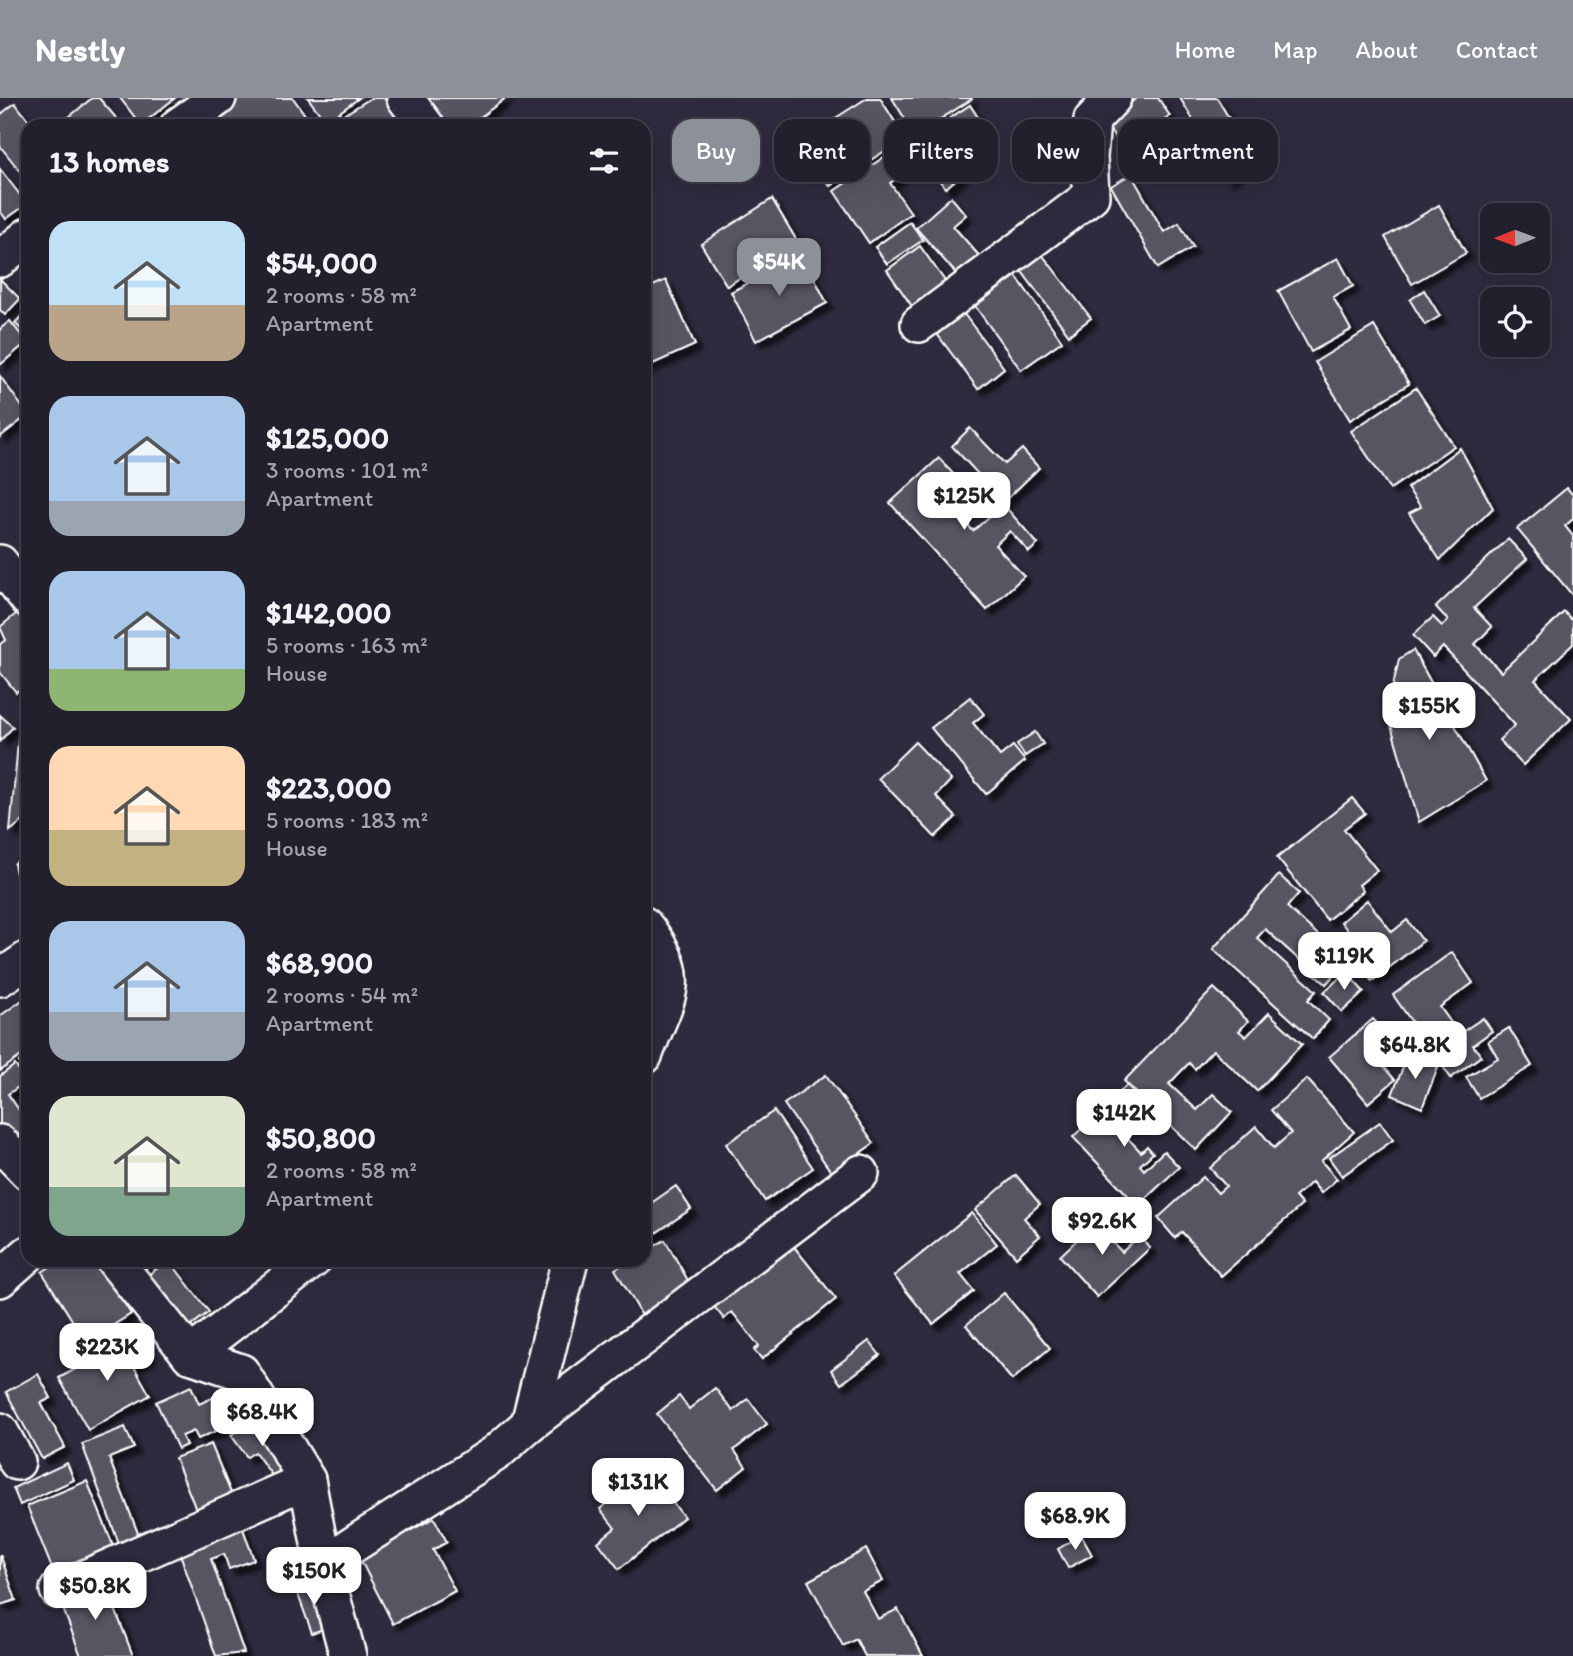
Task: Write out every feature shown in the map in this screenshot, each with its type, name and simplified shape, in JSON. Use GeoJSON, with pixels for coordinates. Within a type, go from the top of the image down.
{"type":"FeatureCollection","features":[{"type":"Feature","properties":{"kind":"street"},"geometry":{"type":"LineString","coordinates":[[188,119],[218,98]]}},
{"type":"Feature","properties":{"kind":"street"},"geometry":{"type":"LineString","coordinates":[[405,98],[421,119]]}},
{"type":"Feature","properties":{"kind":"street"},"geometry":{"type":"LineString","coordinates":[[919,324],[1091,196],[1089,157],[1092,120],[1113,98]]}},
{"type":"Feature","properties":{"kind":"street"},"geometry":{"type":"LineString","coordinates":[[0,259],[21,242]]}},
{"type":"Feature","properties":{"kind":"street"},"geometry":{"type":"LineString","coordinates":[[10,559],[21,583]]}},
{"type":"Feature","properties":{"kind":"street"},"geometry":{"type":"LineString","coordinates":[[651,936],[668,962],[671,983],[651,1037]]}},
{"type":"Feature","properties":{"kind":"street"},"geometry":{"type":"LineString","coordinates":[[0,978],[21,964]]}},
{"type":"Feature","properties":{"kind":"street"},"geometry":{"type":"LineString","coordinates":[[651,999],[671,983]]}},
{"type":"Feature","properties":{"kind":"street"},"geometry":{"type":"LineString","coordinates":[[0,1143],[21,1165]]}},
{"type":"Feature","properties":{"kind":"street"},"geometry":{"type":"LineString","coordinates":[[323,1564],[496,1453],[529,1424],[861,1173]]}},
{"type":"Feature","properties":{"kind":"street"},"geometry":{"type":"LineString","coordinates":[[0,1279],[21,1260]]}},
{"type":"Feature","properties":{"kind":"street"},"geometry":{"type":"LineString","coordinates":[[120,1267],[190,1355],[241,1372],[306,1480],[323,1564],[348,1656]]}},
{"type":"Feature","properties":{"kind":"street"},"geometry":{"type":"LineString","coordinates":[[190,1355],[304,1267]]}},
{"type":"Feature","properties":{"kind":"street"},"geometry":{"type":"LineString","coordinates":[[529,1424],[568,1267]]}},
{"type":"Feature","properties":{"kind":"street"},"geometry":{"type":"LineString","coordinates":[[0,1431],[17,1462]]}},
{"type":"Feature","properties":{"kind":"street"},"geometry":{"type":"LineString","coordinates":[[58,1590],[306,1480]]}},
{"type":"Feature","properties":{"kind":"building"},"geometry":{"type":"Polygon","coordinates":[[[92,98],[99,98],[117,119],[66,119],[92,98]]]}},
{"type":"Feature","properties":{"kind":"building"},"geometry":{"type":"Polygon","coordinates":[[[120,98],[175,98],[149,119],[136,119],[120,98]]]}},
{"type":"Feature","properties":{"kind":"building"},"geometry":{"type":"Polygon","coordinates":[[[227,98],[293,98],[308,119],[217,119],[210,110],[227,98]]]}},
{"type":"Feature","properties":{"kind":"building"},"geometry":{"type":"Polygon","coordinates":[[[308,98],[359,98],[330,119],[324,119],[308,98]]]}},
{"type":"Feature","properties":{"kind":"building"},"geometry":{"type":"Polygon","coordinates":[[[371,98],[384,98],[397,119],[337,119],[371,98]]]}},
{"type":"Feature","properties":{"kind":"building"},"geometry":{"type":"Polygon","coordinates":[[[422,98],[506,98],[478,119],[437,119],[422,98]]]}},
{"type":"Feature","properties":{"kind":"building"},"geometry":{"type":"Polygon","coordinates":[[[867,98],[880,98],[893,119],[884,119],[884,151],[870,160],[870,119],[834,119],[867,98]]]}},
{"type":"Feature","properties":{"kind":"building"},"geometry":{"type":"Polygon","coordinates":[[[892,98],[972,99],[940,119],[905,119],[892,98]]]}},
{"type":"Feature","properties":{"kind":"building"},"geometry":{"type":"Polygon","coordinates":[[[1137,98],[1158,98],[1170,116],[1166,119],[1118,119],[1118,141],[1104,122],[1137,98]]]}},
{"type":"Feature","properties":{"kind":"building"},"geometry":{"type":"Polygon","coordinates":[[[1180,98],[1217,98],[1229,119],[1193,119],[1180,98]]]}},
{"type":"Feature","properties":{"kind":"building"},"geometry":{"type":"Polygon","coordinates":[[[15,103],[28,119],[21,119],[21,172],[0,146],[0,115],[15,103]]]}},
{"type":"Feature","properties":{"kind":"building"},"geometry":{"type":"Polygon","coordinates":[[[970,105],[979,119],[949,119],[970,105]]]}},
{"type":"Feature","properties":{"kind":"building"},"geometry":{"type":"Polygon","coordinates":[[[884,157],[884,182],[891,182],[911,213],[869,243],[834,191],[847,182],[870,182],[870,167],[884,157]]]}},
{"type":"Feature","properties":{"kind":"building"},"geometry":{"type":"Polygon","coordinates":[[[0,169],[21,196],[21,208],[6,219],[0,211],[0,169]]]}},
{"type":"Feature","properties":{"kind":"building"},"geometry":{"type":"Polygon","coordinates":[[[941,182],[953,182],[946,188],[941,182]]]}},
{"type":"Feature","properties":{"kind":"building"},"geometry":{"type":"Polygon","coordinates":[[[1118,182],[1136,182],[1164,232],[1179,223],[1193,247],[1158,268],[1111,186],[1118,182]]]}},
{"type":"Feature","properties":{"kind":"building"},"geometry":{"type":"Polygon","coordinates":[[[951,197],[966,215],[953,226],[982,259],[960,278],[916,228],[951,197]]]}},
{"type":"Feature","properties":{"kind":"building"},"geometry":{"type":"Polygon","coordinates":[[[772,199],[797,241],[727,286],[701,244],[772,199]]]}},
{"type":"Feature","properties":{"kind":"building"},"geometry":{"type":"Polygon","coordinates":[[[1439,205],[1466,253],[1412,284],[1385,237],[1439,205]]]}},
{"type":"Feature","properties":{"kind":"building"},"geometry":{"type":"Polygon","coordinates":[[[910,222],[923,240],[887,264],[875,247],[910,222]]]}},
{"type":"Feature","properties":{"kind":"building"},"geometry":{"type":"Polygon","coordinates":[[[920,246],[952,291],[918,315],[887,270],[920,246]]]}},
{"type":"Feature","properties":{"kind":"building"},"geometry":{"type":"Polygon","coordinates":[[[1041,253],[1091,318],[1069,335],[1020,269],[1041,253]]]}},
{"type":"Feature","properties":{"kind":"building"},"geometry":{"type":"Polygon","coordinates":[[[802,254],[827,303],[756,341],[731,292],[802,254]]]}},
{"type":"Feature","properties":{"kind":"building"},"geometry":{"type":"Polygon","coordinates":[[[1338,258],[1353,286],[1333,297],[1351,330],[1311,352],[1278,291],[1338,258]]]}},
{"type":"Feature","properties":{"kind":"building"},"geometry":{"type":"Polygon","coordinates":[[[1016,276],[1062,341],[1021,370],[975,306],[1016,276]]]}},
{"type":"Feature","properties":{"kind":"building"},"geometry":{"type":"Polygon","coordinates":[[[0,279],[20,299],[5,315],[0,310],[0,279]]]}},
{"type":"Feature","properties":{"kind":"building"},"geometry":{"type":"Polygon","coordinates":[[[666,280],[695,345],[651,365],[651,287],[666,280]]]}},
{"type":"Feature","properties":{"kind":"building"},"geometry":{"type":"Polygon","coordinates":[[[1424,290],[1440,316],[1425,325],[1410,300],[1424,290]]]}},
{"type":"Feature","properties":{"kind":"building"},"geometry":{"type":"Polygon","coordinates":[[[964,314],[1004,368],[978,389],[937,334],[964,314]]]}},
{"type":"Feature","properties":{"kind":"building"},"geometry":{"type":"Polygon","coordinates":[[[21,317],[21,329],[15,323],[21,317]]]}},
{"type":"Feature","properties":{"kind":"building"},"geometry":{"type":"Polygon","coordinates":[[[10,321],[21,335],[21,347],[0,365],[0,329],[10,321]]]}},
{"type":"Feature","properties":{"kind":"building"},"geometry":{"type":"Polygon","coordinates":[[[1374,326],[1409,384],[1350,420],[1315,362],[1374,326]]]}},
{"type":"Feature","properties":{"kind":"building"},"geometry":{"type":"Polygon","coordinates":[[[0,376],[21,405],[21,420],[0,437],[0,376]]]}},
{"type":"Feature","properties":{"kind":"building"},"geometry":{"type":"Polygon","coordinates":[[[1416,388],[1454,446],[1390,489],[1351,431],[1416,388]]]}},
{"type":"Feature","properties":{"kind":"building"},"geometry":{"type":"Polygon","coordinates":[[[970,428],[1005,464],[1022,449],[1039,468],[1004,502],[952,446],[970,428]]]}},
{"type":"Feature","properties":{"kind":"building"},"geometry":{"type":"Polygon","coordinates":[[[1460,448],[1493,508],[1440,560],[1409,513],[1421,507],[1407,488],[1460,448]]]}},
{"type":"Feature","properties":{"kind":"building"},"geometry":{"type":"Polygon","coordinates":[[[939,458],[970,493],[953,508],[973,531],[991,515],[974,496],[986,485],[1038,544],[1029,552],[1010,531],[995,545],[1024,576],[987,610],[890,503],[939,458]]]}},
{"type":"Feature","properties":{"kind":"building"},"geometry":{"type":"Polygon","coordinates":[[[1567,488],[1573,495],[1573,519],[1565,526],[1573,536],[1573,596],[1517,529],[1567,488]]]}},
{"type":"Feature","properties":{"kind":"building"},"geometry":{"type":"Polygon","coordinates":[[[1508,539],[1527,559],[1474,608],[1492,627],[1475,644],[1501,672],[1564,612],[1573,621],[1573,644],[1535,680],[1571,719],[1523,765],[1499,740],[1515,725],[1443,647],[1433,657],[1413,635],[1433,617],[1442,626],[1448,620],[1436,607],[1508,539]]]}},
{"type":"Feature","properties":{"kind":"building"},"geometry":{"type":"Polygon","coordinates":[[[21,610],[21,688],[16,692],[0,672],[0,644],[6,640],[0,627],[21,610]]]}},
{"type":"Feature","properties":{"kind":"building"},"geometry":{"type":"Polygon","coordinates":[[[1413,650],[1486,781],[1419,822],[1387,712],[1399,659],[1413,650]]]}},
{"type":"Feature","properties":{"kind":"building"},"geometry":{"type":"Polygon","coordinates":[[[970,697],[984,714],[973,723],[1000,756],[1013,746],[1025,761],[986,794],[931,728],[970,697]]]}},
{"type":"Feature","properties":{"kind":"building"},"geometry":{"type":"Polygon","coordinates":[[[0,715],[13,727],[0,741],[0,715]]]}},
{"type":"Feature","properties":{"kind":"building"},"geometry":{"type":"Polygon","coordinates":[[[19,731],[21,822],[10,831],[19,731]]]}},
{"type":"Feature","properties":{"kind":"building"},"geometry":{"type":"Polygon","coordinates":[[[1035,732],[1043,744],[1025,756],[1017,744],[1035,732]]]}},
{"type":"Feature","properties":{"kind":"building"},"geometry":{"type":"Polygon","coordinates":[[[915,742],[951,780],[936,796],[956,817],[935,837],[878,778],[915,742]]]}},
{"type":"Feature","properties":{"kind":"building"},"geometry":{"type":"Polygon","coordinates":[[[1352,798],[1365,813],[1344,829],[1377,870],[1359,885],[1363,891],[1327,920],[1277,858],[1352,798]]]}},
{"type":"Feature","properties":{"kind":"building"},"geometry":{"type":"Polygon","coordinates":[[[21,858],[21,897],[14,864],[21,858]]]}},
{"type":"Feature","properties":{"kind":"building"},"geometry":{"type":"Polygon","coordinates":[[[1279,875],[1299,893],[1287,907],[1347,961],[1326,984],[1265,929],[1257,938],[1316,991],[1308,1000],[1329,1020],[1313,1039],[1213,949],[1279,875]]]}},
{"type":"Feature","properties":{"kind":"building"},"geometry":{"type":"Polygon","coordinates":[[[1367,900],[1392,932],[1407,920],[1423,941],[1372,981],[1355,961],[1365,952],[1341,922],[1367,900]]]}},
{"type":"Feature","properties":{"kind":"building"},"geometry":{"type":"Polygon","coordinates":[[[1452,952],[1473,983],[1440,1007],[1459,1034],[1483,1018],[1492,1031],[1473,1045],[1481,1056],[1451,1078],[1393,995],[1452,952]]]}},
{"type":"Feature","properties":{"kind":"building"},"geometry":{"type":"Polygon","coordinates":[[[1346,972],[1364,992],[1342,1012],[1324,992],[1346,972]]]}},
{"type":"Feature","properties":{"kind":"building"},"geometry":{"type":"Polygon","coordinates":[[[1214,988],[1248,1021],[1239,1031],[1246,1037],[1269,1013],[1302,1044],[1257,1091],[1213,1050],[1195,1069],[1189,1063],[1169,1084],[1197,1110],[1213,1094],[1232,1112],[1196,1150],[1124,1081],[1214,988]]]}},
{"type":"Feature","properties":{"kind":"building"},"geometry":{"type":"Polygon","coordinates":[[[21,1001],[21,1056],[0,1071],[0,1016],[21,1001]]]}},
{"type":"Feature","properties":{"kind":"building"},"geometry":{"type":"Polygon","coordinates":[[[1373,1019],[1390,1038],[1372,1053],[1395,1080],[1368,1103],[1329,1057],[1373,1019]]]}},
{"type":"Feature","properties":{"kind":"building"},"geometry":{"type":"Polygon","coordinates":[[[1509,1028],[1532,1066],[1479,1098],[1466,1077],[1498,1058],[1488,1041],[1509,1028]]]}},
{"type":"Feature","properties":{"kind":"building"},"geometry":{"type":"Polygon","coordinates":[[[1408,1055],[1438,1067],[1422,1108],[1392,1095],[1408,1055]]]}},
{"type":"Feature","properties":{"kind":"building"},"geometry":{"type":"Polygon","coordinates":[[[15,1065],[21,1073],[21,1085],[8,1094],[21,1113],[21,1133],[9,1142],[0,1130],[0,1076],[15,1065]]]}},
{"type":"Feature","properties":{"kind":"building"},"geometry":{"type":"Polygon","coordinates":[[[826,1075],[874,1143],[832,1173],[784,1104],[826,1075]]]}},
{"type":"Feature","properties":{"kind":"building"},"geometry":{"type":"Polygon","coordinates":[[[1307,1079],[1354,1132],[1321,1161],[1337,1179],[1321,1193],[1312,1182],[1295,1197],[1302,1205],[1221,1276],[1182,1232],[1175,1238],[1158,1218],[1203,1177],[1218,1193],[1226,1186],[1210,1168],[1256,1126],[1274,1148],[1291,1133],[1271,1110],[1307,1079]]]}},
{"type":"Feature","properties":{"kind":"building"},"geometry":{"type":"Polygon","coordinates":[[[1127,1085],[1143,1103],[1118,1128],[1141,1152],[1147,1146],[1153,1153],[1140,1165],[1144,1170],[1164,1151],[1179,1167],[1138,1206],[1073,1137],[1127,1085]]]}},
{"type":"Feature","properties":{"kind":"building"},"geometry":{"type":"Polygon","coordinates":[[[774,1111],[813,1168],[765,1201],[726,1144],[774,1111]]]}},
{"type":"Feature","properties":{"kind":"building"},"geometry":{"type":"Polygon","coordinates":[[[1380,1122],[1393,1140],[1342,1176],[1329,1158],[1380,1122]]]}},
{"type":"Feature","properties":{"kind":"building"},"geometry":{"type":"Polygon","coordinates":[[[1016,1175],[1040,1204],[1024,1218],[1040,1236],[1016,1257],[975,1210],[1016,1175]]]}},
{"type":"Feature","properties":{"kind":"building"},"geometry":{"type":"Polygon","coordinates":[[[676,1186],[691,1209],[651,1236],[651,1203],[676,1186]]]}},
{"type":"Feature","properties":{"kind":"building"},"geometry":{"type":"Polygon","coordinates":[[[972,1213],[997,1244],[960,1274],[974,1291],[933,1324],[894,1276],[972,1213]]]}},
{"type":"Feature","properties":{"kind":"building"},"geometry":{"type":"Polygon","coordinates":[[[1101,1217],[1119,1236],[1112,1242],[1122,1252],[1139,1236],[1150,1248],[1097,1297],[1060,1256],[1101,1217]]]}},
{"type":"Feature","properties":{"kind":"building"},"geometry":{"type":"Polygon","coordinates":[[[787,1238],[836,1299],[762,1359],[754,1350],[759,1346],[732,1312],[724,1319],[709,1300],[787,1238]]]}},
{"type":"Feature","properties":{"kind":"building"},"geometry":{"type":"Polygon","coordinates":[[[665,1240],[694,1291],[644,1319],[615,1269],[651,1267],[651,1248],[665,1240]]]}},
{"type":"Feature","properties":{"kind":"building"},"geometry":{"type":"Polygon","coordinates":[[[50,1267],[101,1267],[131,1314],[86,1342],[42,1272],[50,1267]]]}},
{"type":"Feature","properties":{"kind":"building"},"geometry":{"type":"Polygon","coordinates":[[[159,1267],[174,1267],[209,1312],[189,1327],[148,1275],[159,1267]]]}},
{"type":"Feature","properties":{"kind":"building"},"geometry":{"type":"Polygon","coordinates":[[[1004,1293],[1050,1348],[1012,1380],[966,1325],[1004,1293]]]}},
{"type":"Feature","properties":{"kind":"building"},"geometry":{"type":"Polygon","coordinates":[[[138,1335],[149,1356],[133,1365],[150,1395],[88,1430],[59,1378],[138,1335]]]}},
{"type":"Feature","properties":{"kind":"building"},"geometry":{"type":"Polygon","coordinates":[[[869,1341],[880,1355],[841,1384],[831,1370],[869,1341]]]}},
{"type":"Feature","properties":{"kind":"building"},"geometry":{"type":"Polygon","coordinates":[[[38,1374],[51,1398],[41,1403],[65,1447],[42,1459],[6,1392],[38,1374]]]}},
{"type":"Feature","properties":{"kind":"building"},"geometry":{"type":"Polygon","coordinates":[[[191,1386],[199,1404],[232,1389],[245,1418],[198,1439],[194,1431],[182,1436],[186,1445],[178,1449],[156,1402],[191,1386]]]}},
{"type":"Feature","properties":{"kind":"building"},"geometry":{"type":"Polygon","coordinates":[[[715,1388],[733,1411],[748,1399],[767,1424],[734,1450],[746,1467],[717,1490],[657,1414],[679,1396],[689,1409],[715,1388]]]}},
{"type":"Feature","properties":{"kind":"building"},"geometry":{"type":"Polygon","coordinates":[[[257,1418],[292,1469],[276,1481],[255,1452],[247,1457],[231,1435],[257,1418]]]}},
{"type":"Feature","properties":{"kind":"building"},"geometry":{"type":"Polygon","coordinates":[[[125,1427],[134,1448],[109,1458],[139,1536],[119,1544],[82,1444],[125,1427]]]}},
{"type":"Feature","properties":{"kind":"building"},"geometry":{"type":"Polygon","coordinates":[[[211,1444],[233,1498],[197,1512],[175,1458],[211,1444]]]}},
{"type":"Feature","properties":{"kind":"building"},"geometry":{"type":"Polygon","coordinates":[[[67,1463],[74,1480],[20,1505],[13,1488],[67,1463]]]}},
{"type":"Feature","properties":{"kind":"building"},"geometry":{"type":"Polygon","coordinates":[[[642,1464],[684,1517],[619,1569],[598,1542],[615,1528],[600,1509],[634,1481],[629,1475],[642,1464]]]}},
{"type":"Feature","properties":{"kind":"building"},"geometry":{"type":"Polygon","coordinates":[[[87,1481],[118,1557],[57,1581],[27,1506],[87,1481]]]}},
{"type":"Feature","properties":{"kind":"building"},"geometry":{"type":"Polygon","coordinates":[[[434,1518],[447,1542],[433,1550],[455,1591],[393,1624],[359,1557],[434,1518]]]}},
{"type":"Feature","properties":{"kind":"building"},"geometry":{"type":"Polygon","coordinates":[[[241,1523],[254,1560],[229,1569],[224,1554],[211,1559],[244,1653],[216,1656],[177,1545],[241,1523]]]}},
{"type":"Feature","properties":{"kind":"building"},"geometry":{"type":"Polygon","coordinates":[[[1081,1535],[1092,1555],[1068,1568],[1058,1549],[1081,1535]]]}},
{"type":"Feature","properties":{"kind":"building"},"geometry":{"type":"Polygon","coordinates":[[[866,1549],[883,1581],[863,1591],[878,1619],[898,1609],[923,1656],[865,1656],[856,1639],[843,1646],[808,1581],[866,1549]]]}},
{"type":"Feature","properties":{"kind":"building"},"geometry":{"type":"Polygon","coordinates":[[[0,1554],[16,1600],[0,1605],[0,1554]]]}},
{"type":"Feature","properties":{"kind":"building"},"geometry":{"type":"Polygon","coordinates":[[[104,1580],[133,1656],[81,1656],[59,1598],[104,1580]]]}},
{"type":"Feature","properties":{"kind":"building"},"geometry":{"type":"Polygon","coordinates":[[[316,1582],[331,1626],[312,1633],[296,1589],[316,1582]]]}}]}
